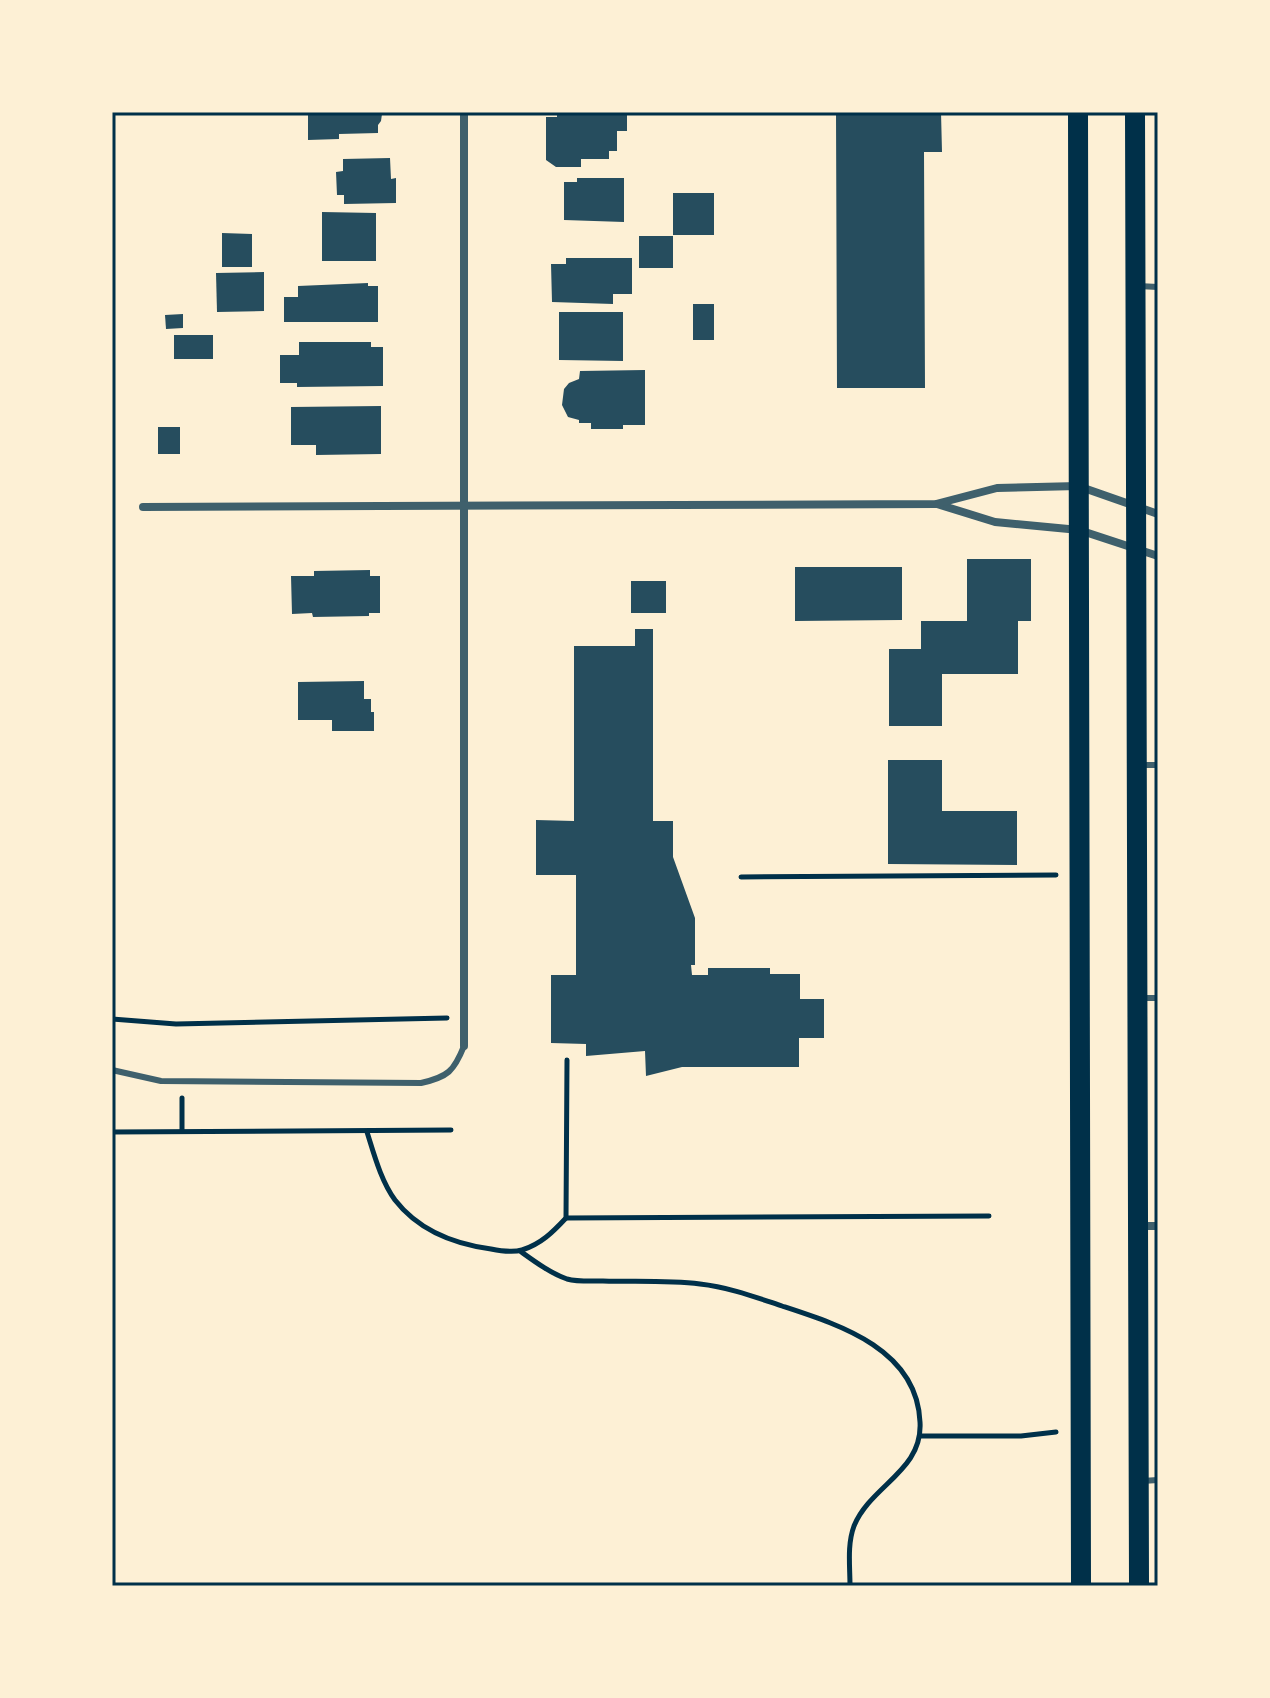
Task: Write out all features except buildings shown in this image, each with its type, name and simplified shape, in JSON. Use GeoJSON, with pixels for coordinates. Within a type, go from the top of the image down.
{"type":"FeatureCollection","features":[{"type":"Feature","properties":{"kind":"main road"},"geometry":{"type":"LineString","coordinates":[[1078,112],[1081,1586]]}},
{"type":"Feature","properties":{"kind":"main road"},"geometry":{"type":"LineString","coordinates":[[1135,112],[1136,765],[1148,998],[1148,1481],[1139,1586]]}},
{"type":"Feature","properties":{"kind":"street"},"geometry":{"type":"LineString","coordinates":[[464,112],[464,1046]]}},
{"type":"Feature","properties":{"kind":"street"},"geometry":{"type":"LineString","coordinates":[[143,507],[936,504],[997,488],[1078,486],[1158,514]]}},
{"type":"Feature","properties":{"kind":"street"},"geometry":{"type":"LineString","coordinates":[[936,504],[995,522],[1079,530],[1158,556]]}},
{"type":"Feature","properties":{"kind":"lane"},"geometry":{"type":"LineString","coordinates":[[1136,286],[1158,287]]}},
{"type":"Feature","properties":{"kind":"lane"},"geometry":{"type":"LineString","coordinates":[[1136,765],[1158,765]]}},
{"type":"Feature","properties":{"kind":"lane"},"geometry":{"type":"LineString","coordinates":[[112,1070],[161,1081],[421,1083],[441,1078],[457,1064],[464,1046]]}},
{"type":"Feature","properties":{"kind":"path"},"geometry":{"type":"LineString","coordinates":[[741,877],[1050,875]]}},
{"type":"Feature","properties":{"kind":"path"},"geometry":{"type":"LineString","coordinates":[[112,1019],[176,1024],[465,1018]]}},
{"type":"Feature","properties":{"kind":"path"},"geometry":{"type":"LineString","coordinates":[[367,1132],[393,1197],[424,1227],[457,1243],[520,1251],[546,1239],[566,1218],[567,1060]]}},
{"type":"Feature","properties":{"kind":"path"},"geometry":{"type":"LineString","coordinates":[[182,1098],[182,1130]]}},
{"type":"Feature","properties":{"kind":"path"},"geometry":{"type":"LineString","coordinates":[[112,1132],[451,1130]]}},
{"type":"Feature","properties":{"kind":"path"},"geometry":{"type":"LineString","coordinates":[[566,1218],[989,1216]]}},
{"type":"Feature","properties":{"kind":"path"},"geometry":{"type":"LineString","coordinates":[[520,1251],[569,1280],[720,1286],[851,1331],[872,1342],[900,1369],[914,1391],[921,1436],[912,1459],[868,1503],[854,1525],[850,1544],[850,1586]]}},
{"type":"Feature","properties":{"kind":"path"},"geometry":{"type":"LineString","coordinates":[[921,1436],[1021,1436],[1058,1431]]}}]}
